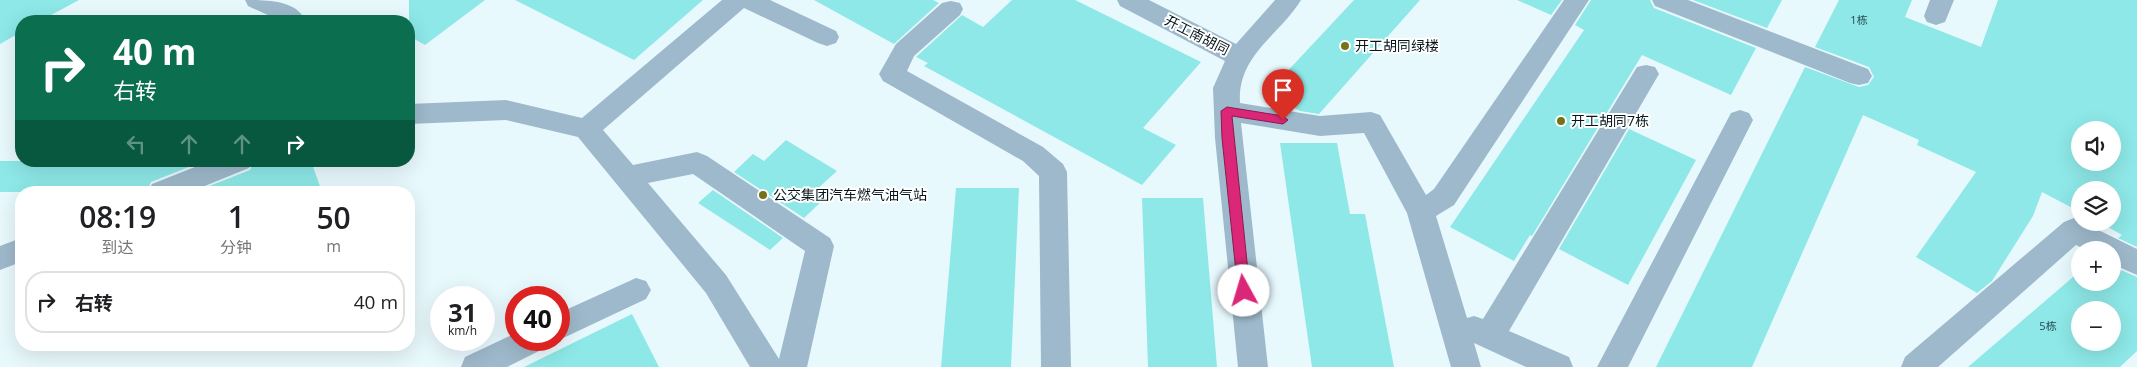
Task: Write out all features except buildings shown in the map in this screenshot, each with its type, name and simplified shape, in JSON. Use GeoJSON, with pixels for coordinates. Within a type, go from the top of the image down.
{"type":"FeatureCollection","features":[{"type":"Feature","properties":{"kind":"street"},"geometry":{"type":"LineString","coordinates":[[257,0],[290,15]]}},
{"type":"Feature","properties":{"kind":"street"},"geometry":{"type":"LineString","coordinates":[[587,129],[738,0]]}},
{"type":"Feature","properties":{"kind":"street"},"geometry":{"type":"LineString","coordinates":[[749,0],[827,37]]}},
{"type":"Feature","properties":{"kind":"street","name":"开工南胡同"},"geometry":{"type":"LineString","coordinates":[[1129,0],[1240,56]]}},
{"type":"Feature","properties":{"kind":"street"},"geometry":{"type":"LineString","coordinates":[[1253,367],[1228,138],[1226,88],[1240,56],[1289,0]]}},
{"type":"Feature","properties":{"kind":"street"},"geometry":{"type":"LineString","coordinates":[[1421,212],[1444,197],[1577,0]]}},
{"type":"Feature","properties":{"kind":"street"},"geometry":{"type":"LineString","coordinates":[[1664,0],[1859,76]]}},
{"type":"Feature","properties":{"kind":"street"},"geometry":{"type":"LineString","coordinates":[[951,9],[905,50],[892,74],[1033,154],[1053,172],[1056,367]]}},
{"type":"Feature","properties":{"kind":"street"},"geometry":{"type":"LineString","coordinates":[[1490,335],[1646,74]]}},
{"type":"Feature","properties":{"kind":"street"},"geometry":{"type":"LineString","coordinates":[[415,114],[506,110],[587,129],[716,284],[767,367]]}},
{"type":"Feature","properties":{"kind":"street"},"geometry":{"type":"LineString","coordinates":[[1227,111],[1320,126],[1372,122],[1421,212],[1466,367]]}},
{"type":"Feature","properties":{"kind":"street"},"geometry":{"type":"LineString","coordinates":[[1612,367],[1740,120]]}},
{"type":"Feature","properties":{"kind":"street"},"geometry":{"type":"LineString","coordinates":[[627,177],[697,163],[820,246],[792,367]]}},
{"type":"Feature","properties":{"kind":"street"},"geometry":{"type":"LineString","coordinates":[[177,186],[224,167]]}},
{"type":"Feature","properties":{"kind":"street"},"geometry":{"type":"LineString","coordinates":[[1916,367],[2074,230],[2095,241]]}},
{"type":"Feature","properties":{"kind":"street"},"geometry":{"type":"LineString","coordinates":[[0,258],[15,252]]}},
{"type":"Feature","properties":{"kind":"street"},"geometry":{"type":"LineString","coordinates":[[2121,255],[2137,263]]}},
{"type":"Feature","properties":{"kind":"street"},"geometry":{"type":"LineString","coordinates":[[570,322],[636,290]]}},
{"type":"Feature","properties":{"kind":"street"},"geometry":{"type":"LineString","coordinates":[[1454,322],[1490,335],[1558,367]]}},
{"type":"Feature","properties":{"kind":"street"},"geometry":{"type":"LineString","coordinates":[[476,367],[509,351]]}},
{"type":"Feature","properties":{"kind":"place","name":"开工胡同绿楼"},"geometry":{"type":"Point","coordinates":[1345,46]}},
{"type":"Feature","properties":{"kind":"place","name":"开工胡同7栋"},"geometry":{"type":"Point","coordinates":[1561,121]}},
{"type":"Feature","properties":{"kind":"place","name":"公交集团汽车燃气油气站"},"geometry":{"type":"Point","coordinates":[763,195]}},
{"type":"Feature","properties":{"kind":"route"},"geometry":{"type":"LineString","coordinates":[[1244,291],[1228,138],[1227,111],[1283,120]]}}]}
